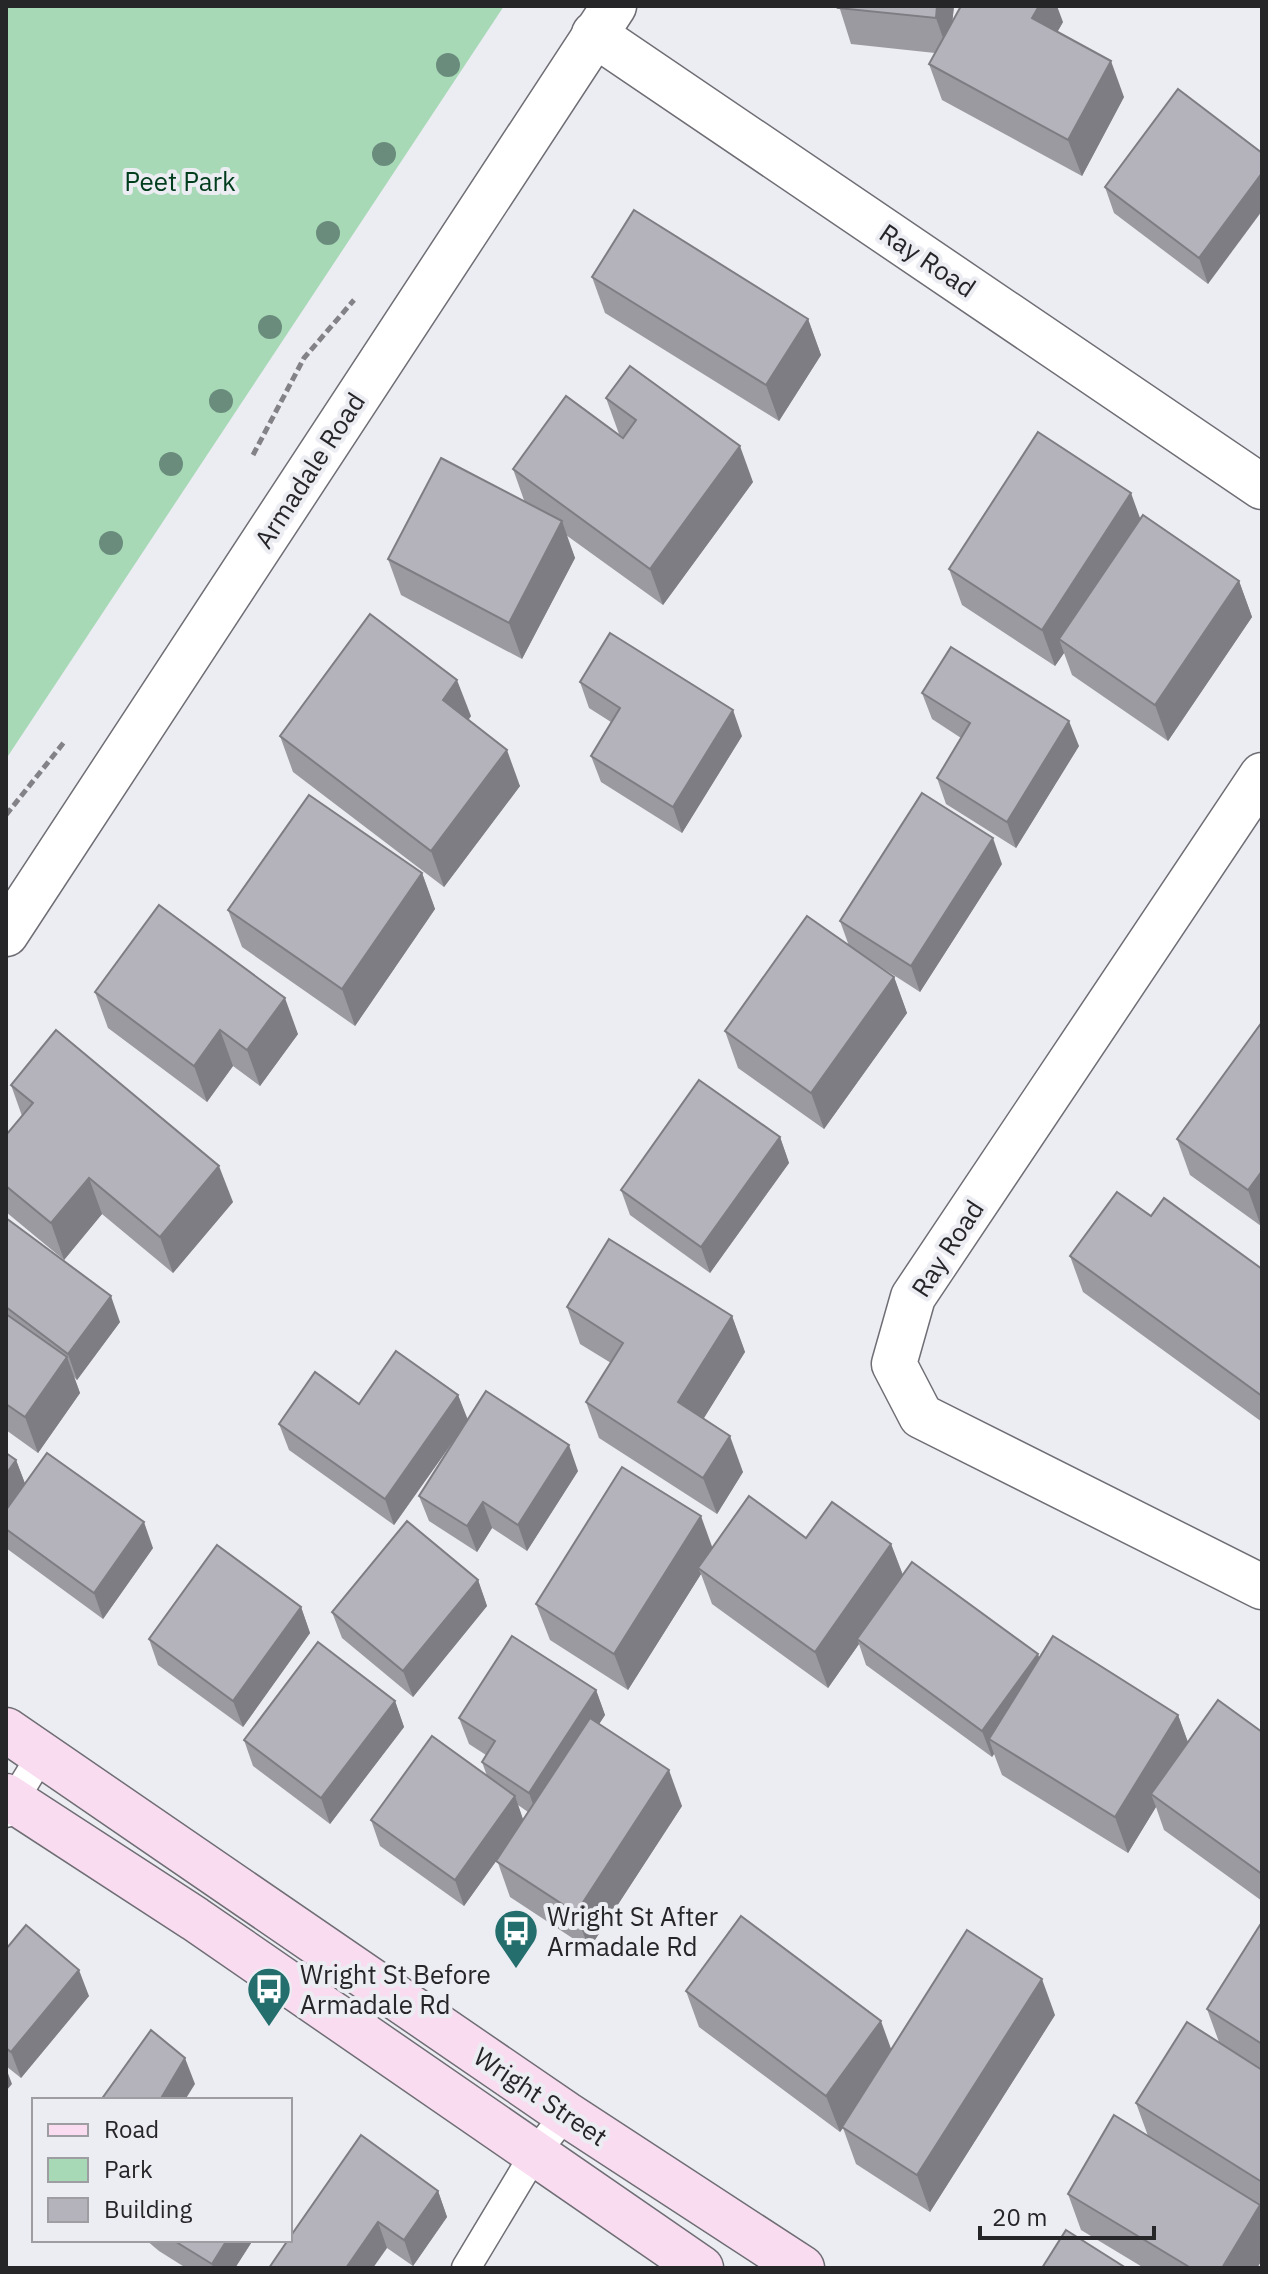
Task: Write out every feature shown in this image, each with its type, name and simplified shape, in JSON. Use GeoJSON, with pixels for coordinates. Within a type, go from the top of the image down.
{"type":"FeatureCollection","features":[{"type":"Feature","properties":{"kind":"street","name":"Ray Road"},"geometry":{"type":"LineString","coordinates":[[604,20],[1262,487]]}},
{"type":"Feature","properties":{"kind":"street","name":"Armadale Road"},"geometry":{"type":"LineString","coordinates":[[6,934],[604,20]]}},
{"type":"Feature","properties":{"kind":"street","name":"Ray Road"},"geometry":{"type":"LineString","coordinates":[[1262,775],[913,1297],[894,1364],[921,1416],[1262,1587]]}},
{"type":"Feature","properties":{"kind":"street","name":"Wright Street"},"geometry":{"type":"LineString","coordinates":[[6,1730],[566,2114],[802,2268]]}},
{"type":"Feature","properties":{"kind":"street","name":"Wright Street"},"geometry":{"type":"LineString","coordinates":[[8,1803],[195,1919],[701,2268]]}},
{"type":"Feature","properties":{"kind":"lane"},"geometry":{"type":"LineString","coordinates":[[8,1803],[42,1754]]}},
{"type":"Feature","properties":{"kind":"lane"},"geometry":{"type":"LineString","coordinates":[[466,2268],[535,2153],[566,2114]]}},
{"type":"Feature","properties":{"kind":"green space","name":"Peet Park"},"geometry":{"type":"Polygon","coordinates":[[[6,6],[504,6],[6,759],[6,6]]]}},
{"type":"Feature","properties":{"kind":"building"},"geometry":{"type":"Polygon","coordinates":[[[839,6],[937,6],[936,18],[839,6]]]}},
{"type":"Feature","properties":{"kind":"building"},"geometry":{"type":"Polygon","coordinates":[[[961,6],[1039,6],[1032,18],[1111,61],[1068,140],[929,64],[961,6]]]}},
{"type":"Feature","properties":{"kind":"building"},"geometry":{"type":"Polygon","coordinates":[[[1178,89],[1262,153],[1262,173],[1199,258],[1105,187],[1178,89]]]}},
{"type":"Feature","properties":{"kind":"building"},"geometry":{"type":"Polygon","coordinates":[[[634,210],[808,319],[766,385],[592,277],[634,210]]]}},
{"type":"Feature","properties":{"kind":"building"},"geometry":{"type":"Polygon","coordinates":[[[630,366],[740,446],[650,569],[513,469],[566,396],[623,438],[636,420],[606,398],[630,366]]]}},
{"type":"Feature","properties":{"kind":"building"},"geometry":{"type":"Polygon","coordinates":[[[1038,432],[1131,493],[1042,630],[949,569],[1038,432]]]}},
{"type":"Feature","properties":{"kind":"building"},"geometry":{"type":"Polygon","coordinates":[[[441,458],[562,521],[509,623],[388,559],[441,458]]]}},
{"type":"Feature","properties":{"kind":"building"},"geometry":{"type":"Polygon","coordinates":[[[1143,515],[1239,581],[1155,705],[1059,639],[1143,515]]]}},
{"type":"Feature","properties":{"kind":"building"},"geometry":{"type":"Polygon","coordinates":[[[370,614],[457,680],[443,700],[507,750],[431,851],[280,736],[370,614]]]}},
{"type":"Feature","properties":{"kind":"building"},"geometry":{"type":"Polygon","coordinates":[[[610,633],[733,710],[673,807],[591,756],[620,708],[580,682],[610,633]]]}},
{"type":"Feature","properties":{"kind":"building"},"geometry":{"type":"Polygon","coordinates":[[[951,647],[1069,721],[1007,822],[937,778],[970,723],[922,693],[951,647]]]}},
{"type":"Feature","properties":{"kind":"building"},"geometry":{"type":"Polygon","coordinates":[[[922,793],[993,838],[911,966],[840,921],[922,793]]]}},
{"type":"Feature","properties":{"kind":"building"},"geometry":{"type":"Polygon","coordinates":[[[309,795],[422,873],[342,989],[228,910],[309,795]]]}},
{"type":"Feature","properties":{"kind":"building"},"geometry":{"type":"Polygon","coordinates":[[[159,905],[285,998],[247,1050],[220,1030],[194,1066],[95,992],[159,905]]]}},
{"type":"Feature","properties":{"kind":"building"},"geometry":{"type":"Polygon","coordinates":[[[807,916],[894,977],[811,1093],[725,1031],[807,916]]]}},
{"type":"Feature","properties":{"kind":"building"},"geometry":{"type":"Polygon","coordinates":[[[1262,1022],[1262,1171],[1248,1190],[1177,1139],[1262,1022]]]}},
{"type":"Feature","properties":{"kind":"building"},"geometry":{"type":"Polygon","coordinates":[[[56,1030],[219,1166],[160,1237],[89,1178],[51,1223],[6,1186],[6,1135],[33,1103],[11,1085],[56,1030]]]}},
{"type":"Feature","properties":{"kind":"building"},"geometry":{"type":"Polygon","coordinates":[[[699,1080],[780,1137],[701,1247],[621,1190],[699,1080]]]}},
{"type":"Feature","properties":{"kind":"building"},"geometry":{"type":"Polygon","coordinates":[[[1117,1192],[1151,1216],[1164,1198],[1262,1269],[1262,1396],[1070,1256],[1117,1192]]]}},
{"type":"Feature","properties":{"kind":"building"},"geometry":{"type":"Polygon","coordinates":[[[6,1218],[111,1296],[68,1354],[6,1307],[6,1218]]]}},
{"type":"Feature","properties":{"kind":"building"},"geometry":{"type":"Polygon","coordinates":[[[609,1239],[732,1316],[678,1402],[730,1436],[703,1478],[586,1402],[623,1343],[567,1307],[609,1239]]]}},
{"type":"Feature","properties":{"kind":"building"},"geometry":{"type":"Polygon","coordinates":[[[6,1314],[67,1357],[25,1417],[6,1404],[6,1314]]]}},
{"type":"Feature","properties":{"kind":"building"},"geometry":{"type":"Polygon","coordinates":[[[396,1351],[458,1395],[385,1499],[279,1424],[315,1372],[359,1404],[396,1351]]]}},
{"type":"Feature","properties":{"kind":"building"},"geometry":{"type":"Polygon","coordinates":[[[486,1391],[569,1445],[518,1525],[483,1502],[467,1526],[419,1496],[486,1391]]]}},
{"type":"Feature","properties":{"kind":"building"},"geometry":{"type":"Polygon","coordinates":[[[6,1453],[16,1460],[6,1474],[6,1453]]]}},
{"type":"Feature","properties":{"kind":"building"},"geometry":{"type":"Polygon","coordinates":[[[47,1453],[144,1522],[94,1593],[6,1529],[6,1510],[47,1453]]]}},
{"type":"Feature","properties":{"kind":"building"},"geometry":{"type":"Polygon","coordinates":[[[622,1467],[701,1516],[614,1654],[536,1604],[622,1467]]]}},
{"type":"Feature","properties":{"kind":"building"},"geometry":{"type":"Polygon","coordinates":[[[749,1496],[806,1538],[832,1502],[891,1544],[815,1652],[698,1568],[749,1496]]]}},
{"type":"Feature","properties":{"kind":"building"},"geometry":{"type":"Polygon","coordinates":[[[407,1521],[478,1580],[403,1671],[332,1612],[407,1521]]]}},
{"type":"Feature","properties":{"kind":"building"},"geometry":{"type":"Polygon","coordinates":[[[217,1545],[301,1607],[233,1701],[149,1639],[217,1545]]]}},
{"type":"Feature","properties":{"kind":"building"},"geometry":{"type":"Polygon","coordinates":[[[912,1562],[1038,1654],[982,1731],[857,1639],[912,1562]]]}},
{"type":"Feature","properties":{"kind":"building"},"geometry":{"type":"Polygon","coordinates":[[[512,1636],[596,1690],[529,1793],[482,1762],[495,1741],[459,1718],[512,1636]]]}},
{"type":"Feature","properties":{"kind":"building"},"geometry":{"type":"Polygon","coordinates":[[[1053,1636],[1178,1715],[1115,1817],[989,1739],[1053,1636]]]}},
{"type":"Feature","properties":{"kind":"building"},"geometry":{"type":"Polygon","coordinates":[[[318,1642],[395,1701],[321,1798],[244,1740],[318,1642]]]}},
{"type":"Feature","properties":{"kind":"building"},"geometry":{"type":"Polygon","coordinates":[[[1218,1700],[1262,1732],[1262,1874],[1151,1794],[1218,1700]]]}},
{"type":"Feature","properties":{"kind":"building"},"geometry":{"type":"Polygon","coordinates":[[[590,1718],[669,1770],[576,1913],[496,1861],[590,1718]]]}},
{"type":"Feature","properties":{"kind":"building"},"geometry":{"type":"Polygon","coordinates":[[[432,1736],[515,1796],[455,1880],[371,1820],[432,1736]]]}},
{"type":"Feature","properties":{"kind":"building"},"geometry":{"type":"Polygon","coordinates":[[[741,1916],[881,2021],[826,2096],[686,1991],[741,1916]]]}},
{"type":"Feature","properties":{"kind":"building"},"geometry":{"type":"Polygon","coordinates":[[[26,1925],[79,1970],[11,2052],[6,2048],[6,1949],[26,1925]]]}},
{"type":"Feature","properties":{"kind":"building"},"geometry":{"type":"Polygon","coordinates":[[[1262,1926],[1262,2044],[1207,2009],[1262,1926]]]}},
{"type":"Feature","properties":{"kind":"building"},"geometry":{"type":"Polygon","coordinates":[[[967,1930],[1042,1979],[917,2175],[842,2127],[967,1930]]]}},
{"type":"Feature","properties":{"kind":"building"},"geometry":{"type":"Polygon","coordinates":[[[1187,2022],[1262,2070],[1262,2182],[1136,2103],[1187,2022]]]}},
{"type":"Feature","properties":{"kind":"building"},"geometry":{"type":"Polygon","coordinates":[[[151,2030],[185,2058],[161,2098],[102,2098],[151,2030]]]}},
{"type":"Feature","properties":{"kind":"building"},"geometry":{"type":"Polygon","coordinates":[[[1114,2115],[1260,2205],[1222,2268],[1191,2268],[1068,2194],[1114,2115]]]}},
{"type":"Feature","properties":{"kind":"building"},"geometry":{"type":"Polygon","coordinates":[[[361,2135],[438,2191],[404,2240],[378,2222],[346,2268],[269,2268],[287,2242],[292,2242],[292,2234],[361,2135]]]}},
{"type":"Feature","properties":{"kind":"building"},"geometry":{"type":"Polygon","coordinates":[[[1066,2230],[1126,2268],[1042,2268],[1066,2230]]]}},
{"type":"Feature","properties":{"kind":"building"},"geometry":{"type":"Polygon","coordinates":[[[176,2242],[226,2242],[212,2264],[176,2242]]]}},
{"type":"Feature","properties":{"kind":"place","name":"Wright St After Armadale Rd"},"geometry":{"type":"Point","coordinates":[516,1970]}},
{"type":"Feature","properties":{"kind":"place","name":"Wright St Before Armadale Rd"},"geometry":{"type":"Point","coordinates":[269,2028]}}]}
